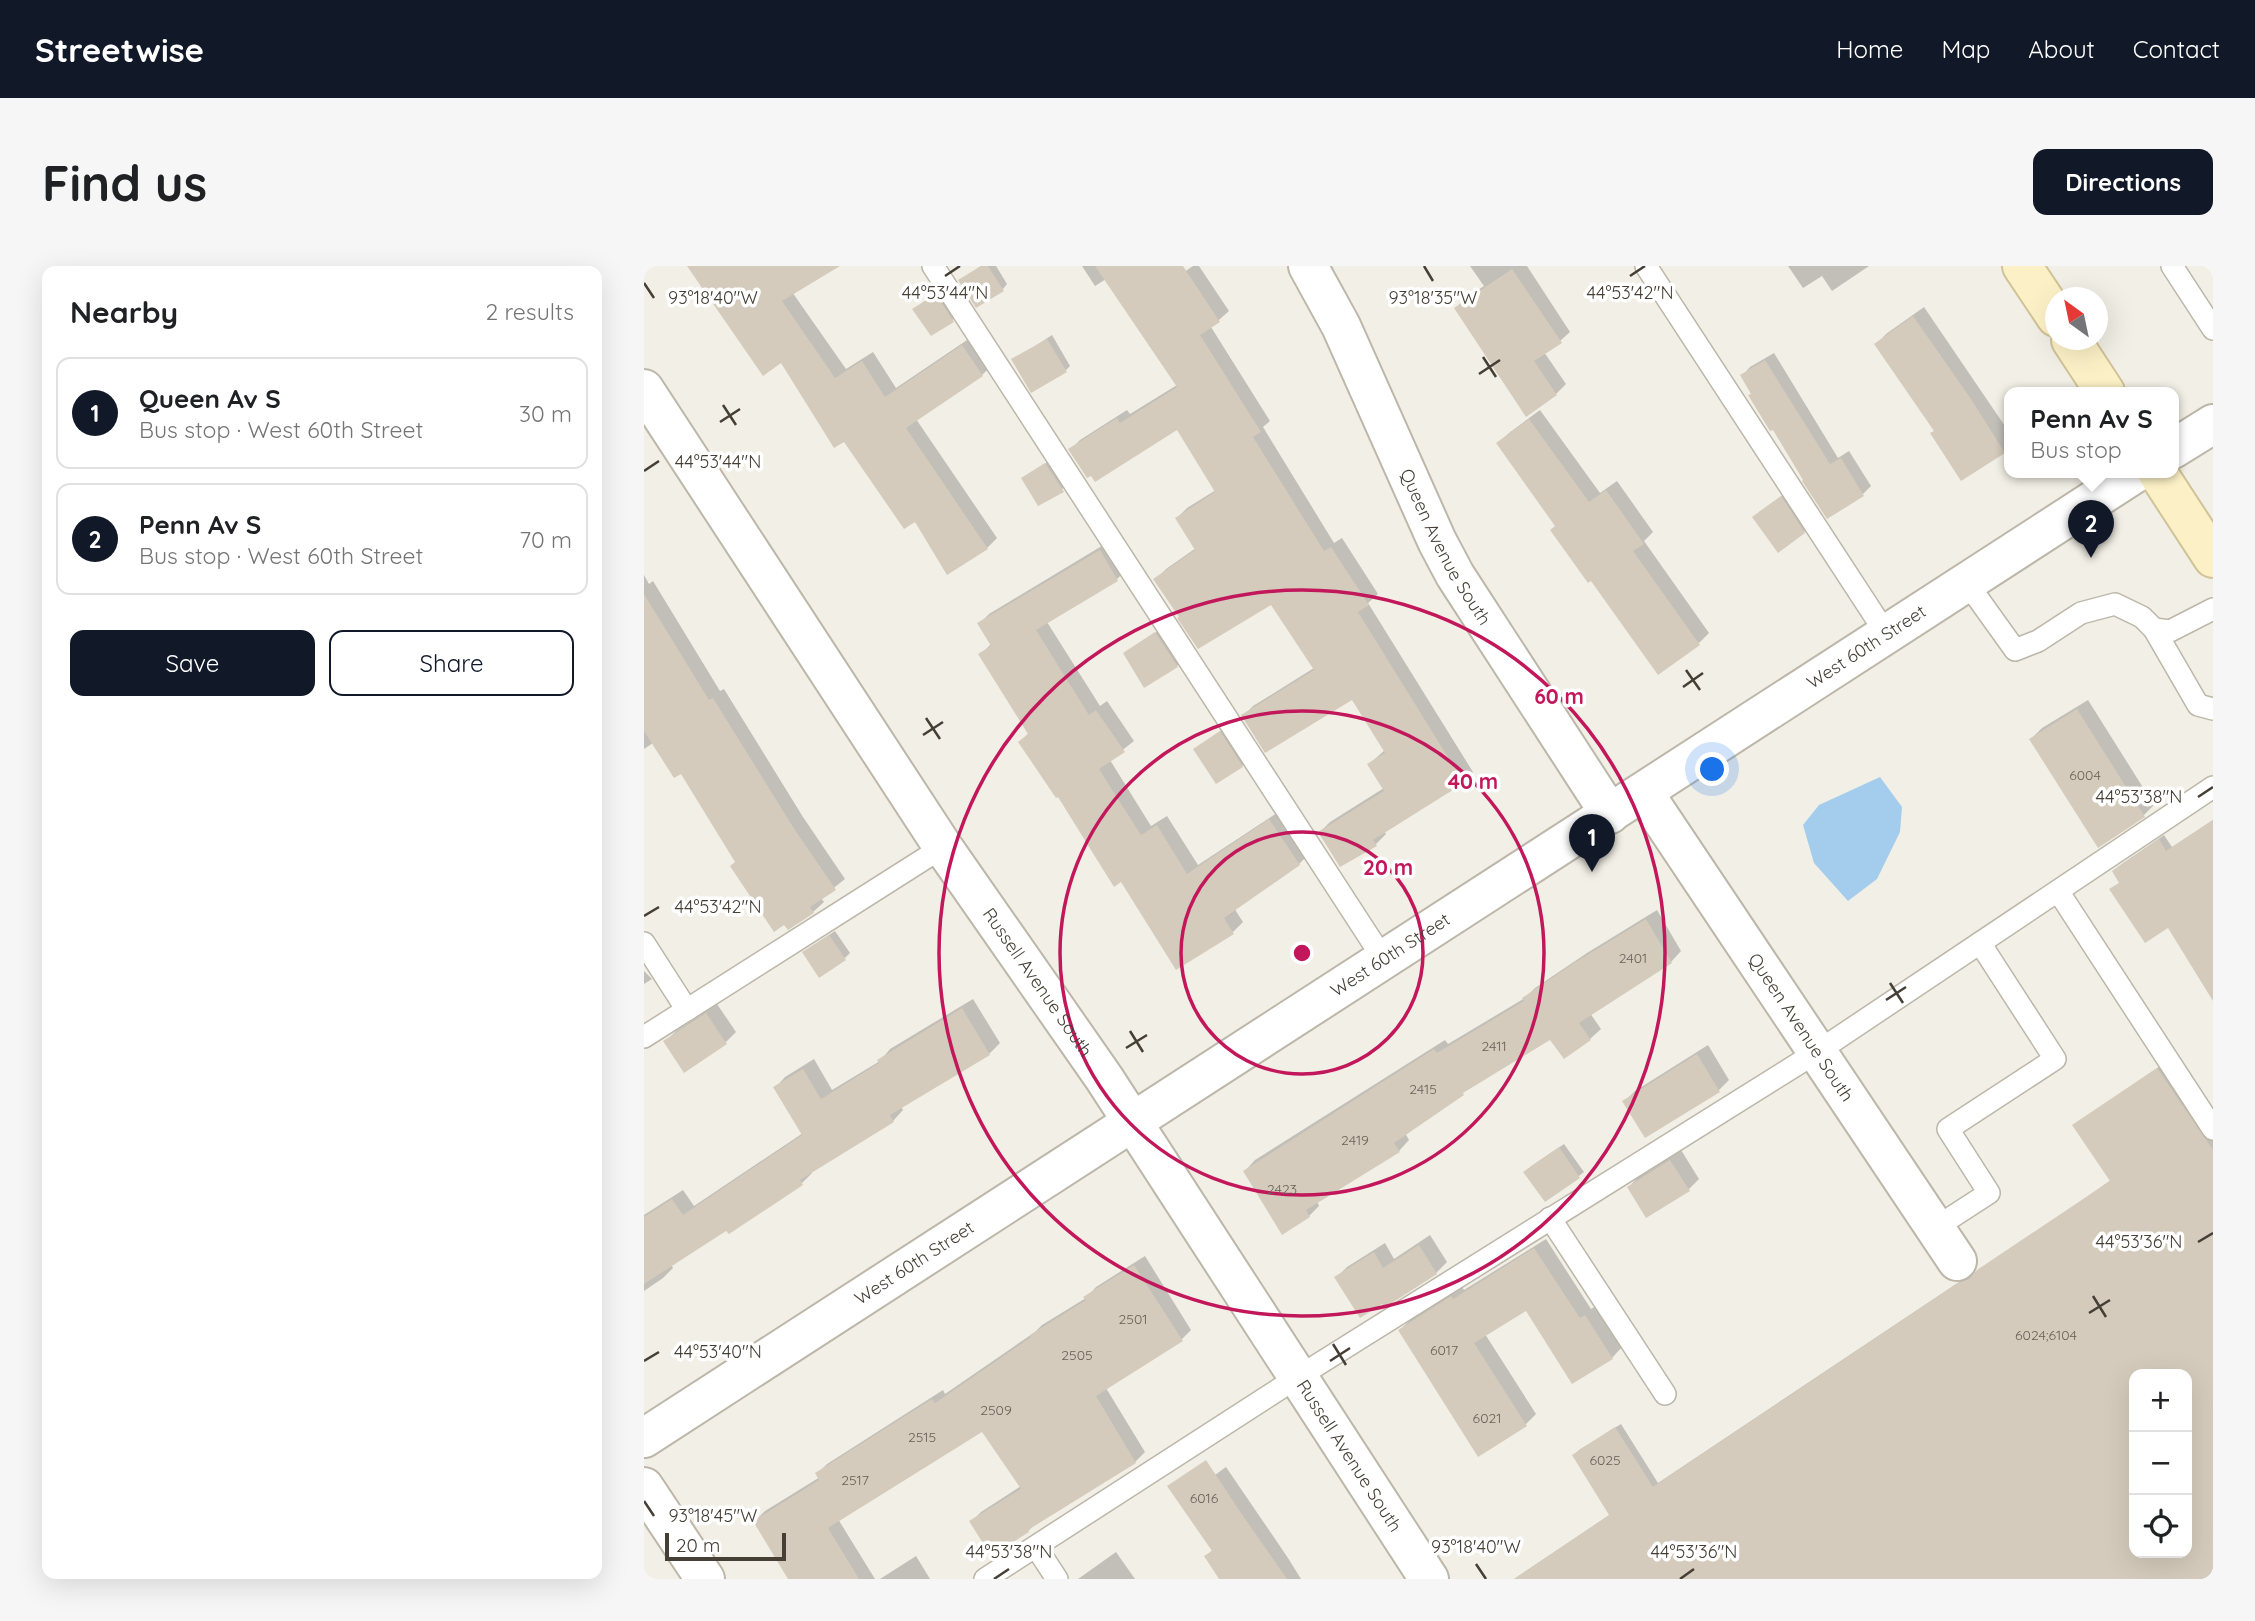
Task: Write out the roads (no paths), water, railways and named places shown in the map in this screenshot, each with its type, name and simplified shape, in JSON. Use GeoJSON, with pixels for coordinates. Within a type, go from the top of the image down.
{"type":"FeatureCollection","features":[{"type":"Feature","properties":{"kind":"main road"},"geometry":{"type":"LineString","coordinates":[[2022,266],[2045,300]]}},
{"type":"Feature","properties":{"kind":"main road"},"geometry":{"type":"LineString","coordinates":[[2078,350],[2102,387]]}},
{"type":"Feature","properties":{"kind":"main road"},"geometry":{"type":"LineString","coordinates":[[2161,478],[2213,558]]}},
{"type":"Feature","properties":{"kind":"street","name":"Queen Avenue South"},"geometry":{"type":"LineString","coordinates":[[1308,266],[1340,326],[1455,575],[1610,814]]}},
{"type":"Feature","properties":{"kind":"street","name":"Russell Avenue South"},"geometry":{"type":"LineString","coordinates":[[644,389],[943,847],[1104,1078],[1130,1122],[1429,1579]]}},
{"type":"Feature","properties":{"kind":"street"},"geometry":{"type":"LineString","coordinates":[[2179,445],[2213,424]]}},
{"type":"Feature","properties":{"kind":"street","name":"West 60th Street"},"geometry":{"type":"LineString","coordinates":[[644,1438],[2128,478]]}},
{"type":"Feature","properties":{"kind":"street","name":"Queen Avenue South"},"geometry":{"type":"LineString","coordinates":[[1644,793],[1957,1261]]}},
{"type":"Feature","properties":{"kind":"street"},"geometry":{"type":"LineString","coordinates":[[644,1487],[705,1579]]}},
{"type":"Feature","properties":{"kind":"lane"},"geometry":{"type":"LineString","coordinates":[[933,266],[1384,960]]}},
{"type":"Feature","properties":{"kind":"lane"},"geometry":{"type":"LineString","coordinates":[[1646,266],[1887,635]]}},
{"type":"Feature","properties":{"kind":"lane"},"geometry":{"type":"LineString","coordinates":[[2172,266],[2213,329]]}},
{"type":"Feature","properties":{"kind":"lane"},"geometry":{"type":"LineString","coordinates":[[1967,583],[2015,650],[2038,640],[2081,613],[2115,604],[2141,617],[2154,629],[2198,705],[2213,709]]}},
{"type":"Feature","properties":{"kind":"lane"},"geometry":{"type":"LineString","coordinates":[[2154,629],[2170,631],[2213,609]]}},
{"type":"Feature","properties":{"kind":"lane"},"geometry":{"type":"LineString","coordinates":[[985,1579],[1297,1377],[1817,1052],[2213,788]]}},
{"type":"Feature","properties":{"kind":"lane"},"geometry":{"type":"LineString","coordinates":[[644,1037],[943,847]]}},
{"type":"Feature","properties":{"kind":"lane"},"geometry":{"type":"LineString","coordinates":[[2058,891],[2213,1129]]}},
{"type":"Feature","properties":{"kind":"lane"},"geometry":{"type":"LineString","coordinates":[[644,943],[687,1010]]}},
{"type":"Feature","properties":{"kind":"lane"},"geometry":{"type":"LineString","coordinates":[[1935,1228],[1989,1193],[1948,1129],[2055,1059],[1980,943]]}},
{"type":"Feature","properties":{"kind":"lane"},"geometry":{"type":"LineString","coordinates":[[1550,1218],[1665,1394]]}},
{"type":"Feature","properties":{"kind":"lane"},"geometry":{"type":"LineString","coordinates":[[1036,1547],[1057,1579]]}},
{"type":"Feature","properties":{"kind":"water"},"geometry":{"type":"Polygon","coordinates":[[[1880,777],[1902,807],[1900,832],[1877,879],[1848,901],[1814,863],[1803,825],[1819,805],[1880,777]]]}},
{"type":"Feature","properties":{"kind":"place","name":"Penn Av S"},"geometry":{"type":"Point","coordinates":[2091,558]}},
{"type":"Feature","properties":{"kind":"place","name":"Queen Av S"},"geometry":{"type":"Point","coordinates":[1592,872]}}]}
